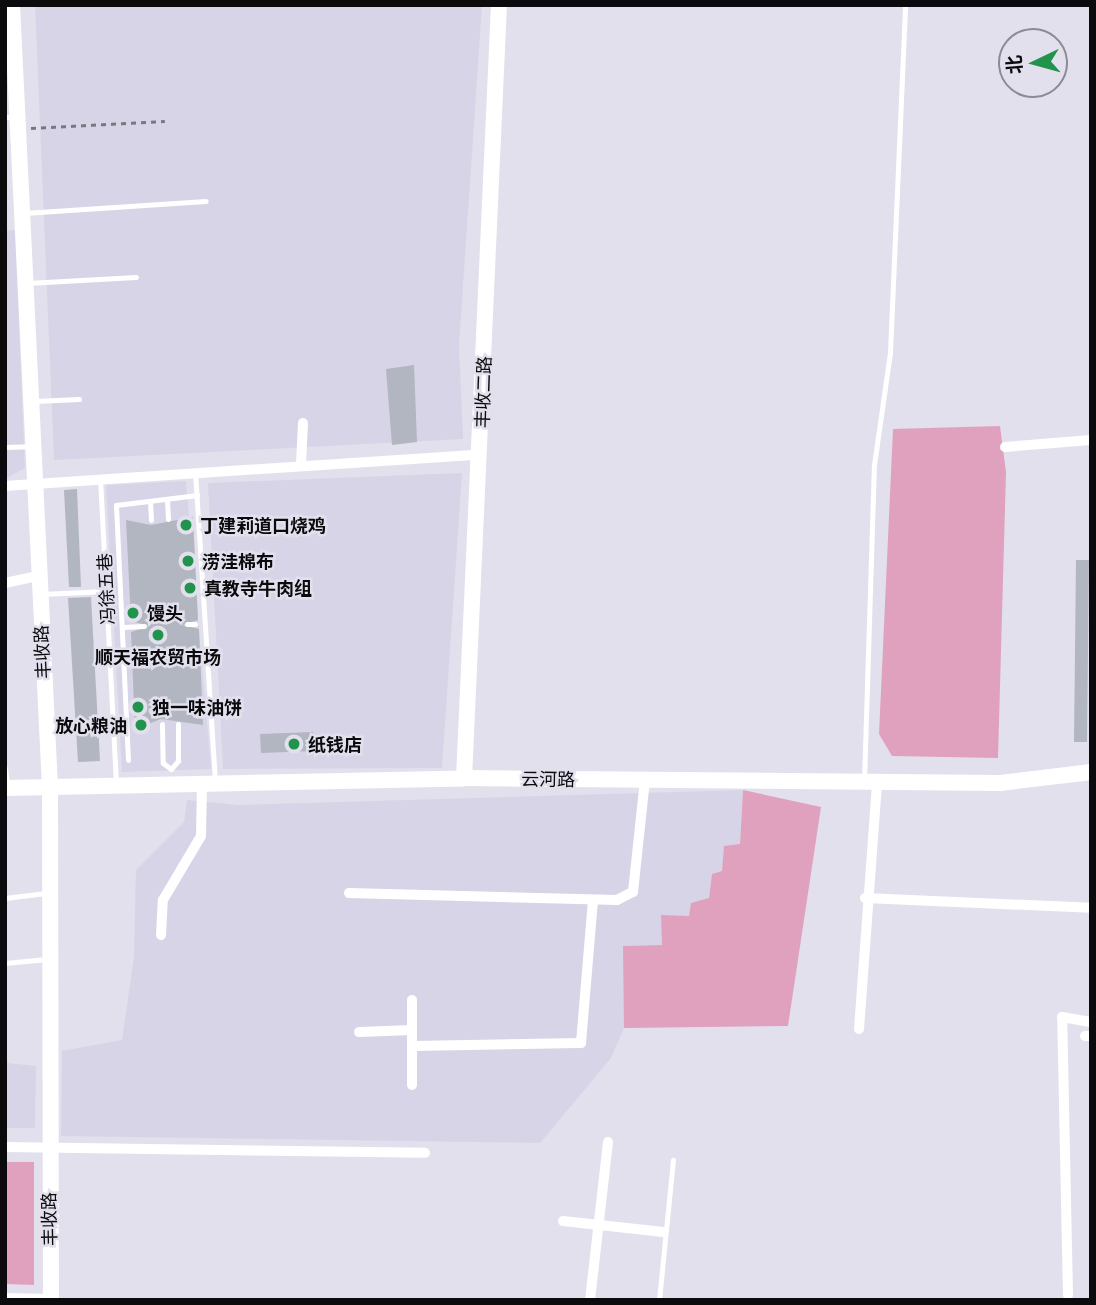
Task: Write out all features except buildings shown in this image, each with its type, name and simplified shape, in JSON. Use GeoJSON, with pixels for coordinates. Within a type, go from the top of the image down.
{"type":"FeatureCollection","features":[{"type":"Feature","properties":{"kind":"street","name":"丰收路"},"geometry":{"type":"LineString","coordinates":[[12,5],[10,79],[21,213],[50,788],[48,1148],[51,1299]]}},
{"type":"Feature","properties":{"kind":"street","name":"丰收二路"},"geometry":{"type":"LineString","coordinates":[[464,778],[481,454],[499,5]]}},
{"type":"Feature","properties":{"kind":"street"},"geometry":{"type":"LineString","coordinates":[[301,464],[303,423]]}},
{"type":"Feature","properties":{"kind":"street"},"geometry":{"type":"LineString","coordinates":[[1005,447],[1091,439]]}},
{"type":"Feature","properties":{"kind":"street"},"geometry":{"type":"LineString","coordinates":[[5,486],[34,480],[481,454]]}},
{"type":"Feature","properties":{"kind":"street"},"geometry":{"type":"LineString","coordinates":[[5,583],[38,576]]}},
{"type":"Feature","properties":{"kind":"street","name":"云河路"},"geometry":{"type":"LineString","coordinates":[[6,788],[464,778],[1000,783],[1091,772]]}},
{"type":"Feature","properties":{"kind":"street"},"geometry":{"type":"LineString","coordinates":[[349,893],[593,901],[633,892],[645,780]]}},
{"type":"Feature","properties":{"kind":"street"},"geometry":{"type":"LineString","coordinates":[[859,1028],[870,782]]}},
{"type":"Feature","properties":{"kind":"street"},"geometry":{"type":"LineString","coordinates":[[161,935],[163,900],[201,836],[209,783]]}},
{"type":"Feature","properties":{"kind":"street"},"geometry":{"type":"LineString","coordinates":[[865,898],[1091,908]]}},
{"type":"Feature","properties":{"kind":"street"},"geometry":{"type":"LineString","coordinates":[[412,1046],[581,1043],[593,901]]}},
{"type":"Feature","properties":{"kind":"street"},"geometry":{"type":"LineString","coordinates":[[412,1000],[412,1085]]}},
{"type":"Feature","properties":{"kind":"street"},"geometry":{"type":"LineString","coordinates":[[1068,1295],[1062,1017],[1091,1022]]}},
{"type":"Feature","properties":{"kind":"street"},"geometry":{"type":"LineString","coordinates":[[359,1032],[412,1030]]}},
{"type":"Feature","properties":{"kind":"street"},"geometry":{"type":"LineString","coordinates":[[590,1300],[608,1142]]}},
{"type":"Feature","properties":{"kind":"street"},"geometry":{"type":"LineString","coordinates":[[5,1147],[425,1153]]}},
{"type":"Feature","properties":{"kind":"street"},"geometry":{"type":"LineString","coordinates":[[563,1221],[663,1231]]}},
{"type":"Feature","properties":{"kind":"street"},"geometry":{"type":"LineString","coordinates":[[5,1298],[51,1299]]}},
{"type":"Feature","properties":{"kind":"lane"},"geometry":{"type":"LineString","coordinates":[[870,782],[874,465],[890,352],[905,5]]}},
{"type":"Feature","properties":{"kind":"lane"},"geometry":{"type":"LineString","coordinates":[[21,213],[206,201]]}},
{"type":"Feature","properties":{"kind":"lane"},"geometry":{"type":"LineString","coordinates":[[24,283],[135,277]]}},
{"type":"Feature","properties":{"kind":"lane"},"geometry":{"type":"LineString","coordinates":[[30,401],[79,398]]}},
{"type":"Feature","properties":{"kind":"lane"},"geometry":{"type":"LineString","coordinates":[[5,447],[32,446]]}},
{"type":"Feature","properties":{"kind":"lane"},"geometry":{"type":"LineString","coordinates":[[195,471],[209,783]]}},
{"type":"Feature","properties":{"kind":"lane","name":"冯徐五巷"},"geometry":{"type":"LineString","coordinates":[[100,476],[116,786]]}},
{"type":"Feature","properties":{"kind":"lane"},"geometry":{"type":"LineString","coordinates":[[128,760],[116,505],[197,495]]}},
{"type":"Feature","properties":{"kind":"lane"},"geometry":{"type":"LineString","coordinates":[[167,500],[168,519]]}},
{"type":"Feature","properties":{"kind":"lane"},"geometry":{"type":"LineString","coordinates":[[150,501],[151,520]]}},
{"type":"Feature","properties":{"kind":"lane"},"geometry":{"type":"LineString","coordinates":[[39,594],[106,591]]}},
{"type":"Feature","properties":{"kind":"lane"},"geometry":{"type":"LineString","coordinates":[[187,624],[195,624]]}},
{"type":"Feature","properties":{"kind":"lane"},"geometry":{"type":"LineString","coordinates":[[123,627],[144,626]]}},
{"type":"Feature","properties":{"kind":"lane"},"geometry":{"type":"LineString","coordinates":[[162,724],[163,763],[171,769],[178,761],[178,724]]}},
{"type":"Feature","properties":{"kind":"lane"},"geometry":{"type":"LineString","coordinates":[[5,768],[6,788]]}},
{"type":"Feature","properties":{"kind":"lane"},"geometry":{"type":"LineString","coordinates":[[5,898],[50,892]]}},
{"type":"Feature","properties":{"kind":"lane"},"geometry":{"type":"LineString","coordinates":[[5,963],[49,959]]}},
{"type":"Feature","properties":{"kind":"lane"},"geometry":{"type":"LineString","coordinates":[[659,1300],[673,1160]]}},
{"type":"Feature","properties":{"kind":"path"},"geometry":{"type":"LineString","coordinates":[[13,121],[165,121]]}},
{"type":"Feature","properties":{"kind":"shaded area"},"geometry":{"type":"Polygon","coordinates":[[[35,5],[482,5],[459,345],[463,439],[54,460],[35,5]]]}},
{"type":"Feature","properties":{"kind":"shaded area"},"geometry":{"type":"Polygon","coordinates":[[[15,230],[25,468],[5,479],[5,231],[15,230]]]}},
{"type":"Feature","properties":{"kind":"shaded area"},"geometry":{"type":"Polygon","coordinates":[[[1000,426],[1006,472],[998,758],[892,756],[879,734],[893,429],[1000,426]]]}},
{"type":"Feature","properties":{"kind":"shaded area"},"geometry":{"type":"Polygon","coordinates":[[[462,473],[442,768],[223,769],[208,483],[462,473]]]}},
{"type":"Feature","properties":{"kind":"shaded area","name":"顺天福农贸市场"},"geometry":{"type":"Polygon","coordinates":[[[186,481],[211,769],[122,772],[106,485],[186,481]]]}},
{"type":"Feature","properties":{"kind":"shaded area"},"geometry":{"type":"Polygon","coordinates":[[[743,790],[740,845],[722,872],[712,874],[709,898],[662,945],[624,946],[624,1028],[611,1058],[540,1143],[61,1136],[62,1051],[122,1040],[134,957],[136,870],[184,822],[187,800],[239,805],[743,790]]]}},
{"type":"Feature","properties":{"kind":"shaded area"},"geometry":{"type":"Polygon","coordinates":[[[743,790],[821,807],[788,1026],[624,1028],[623,946],[662,945],[661,915],[689,916],[691,903],[709,898],[712,874],[722,871],[724,846],[740,844],[743,790]]]}},
{"type":"Feature","properties":{"kind":"shaded area"},"geometry":{"type":"Polygon","coordinates":[[[5,1055],[8,1063],[36,1066],[35,1128],[5,1128],[5,1055]]]}},
{"type":"Feature","properties":{"kind":"shaded area"},"geometry":{"type":"Polygon","coordinates":[[[5,1162],[34,1162],[34,1285],[5,1284],[5,1162]]]}},
{"type":"Feature","properties":{"kind":"place","name":"丁建莉道口烧鸡"},"geometry":{"type":"Point","coordinates":[186,525]}},
{"type":"Feature","properties":{"kind":"place","name":"涝洼棉布"},"geometry":{"type":"Point","coordinates":[188,561]}},
{"type":"Feature","properties":{"kind":"place","name":"真教寺牛肉组"},"geometry":{"type":"Point","coordinates":[190,588]}},
{"type":"Feature","properties":{"kind":"place","name":"馒头"},"geometry":{"type":"Point","coordinates":[133,613]}},
{"type":"Feature","properties":{"kind":"place","name":"顺天福农贸市场"},"geometry":{"type":"Point","coordinates":[158,635]}},
{"type":"Feature","properties":{"kind":"place","name":"独一味油饼"},"geometry":{"type":"Point","coordinates":[138,707]}},
{"type":"Feature","properties":{"kind":"place","name":"放心粮油"},"geometry":{"type":"Point","coordinates":[141,725]}},
{"type":"Feature","properties":{"kind":"place","name":"纸钱店"},"geometry":{"type":"Point","coordinates":[294,744]}}]}
